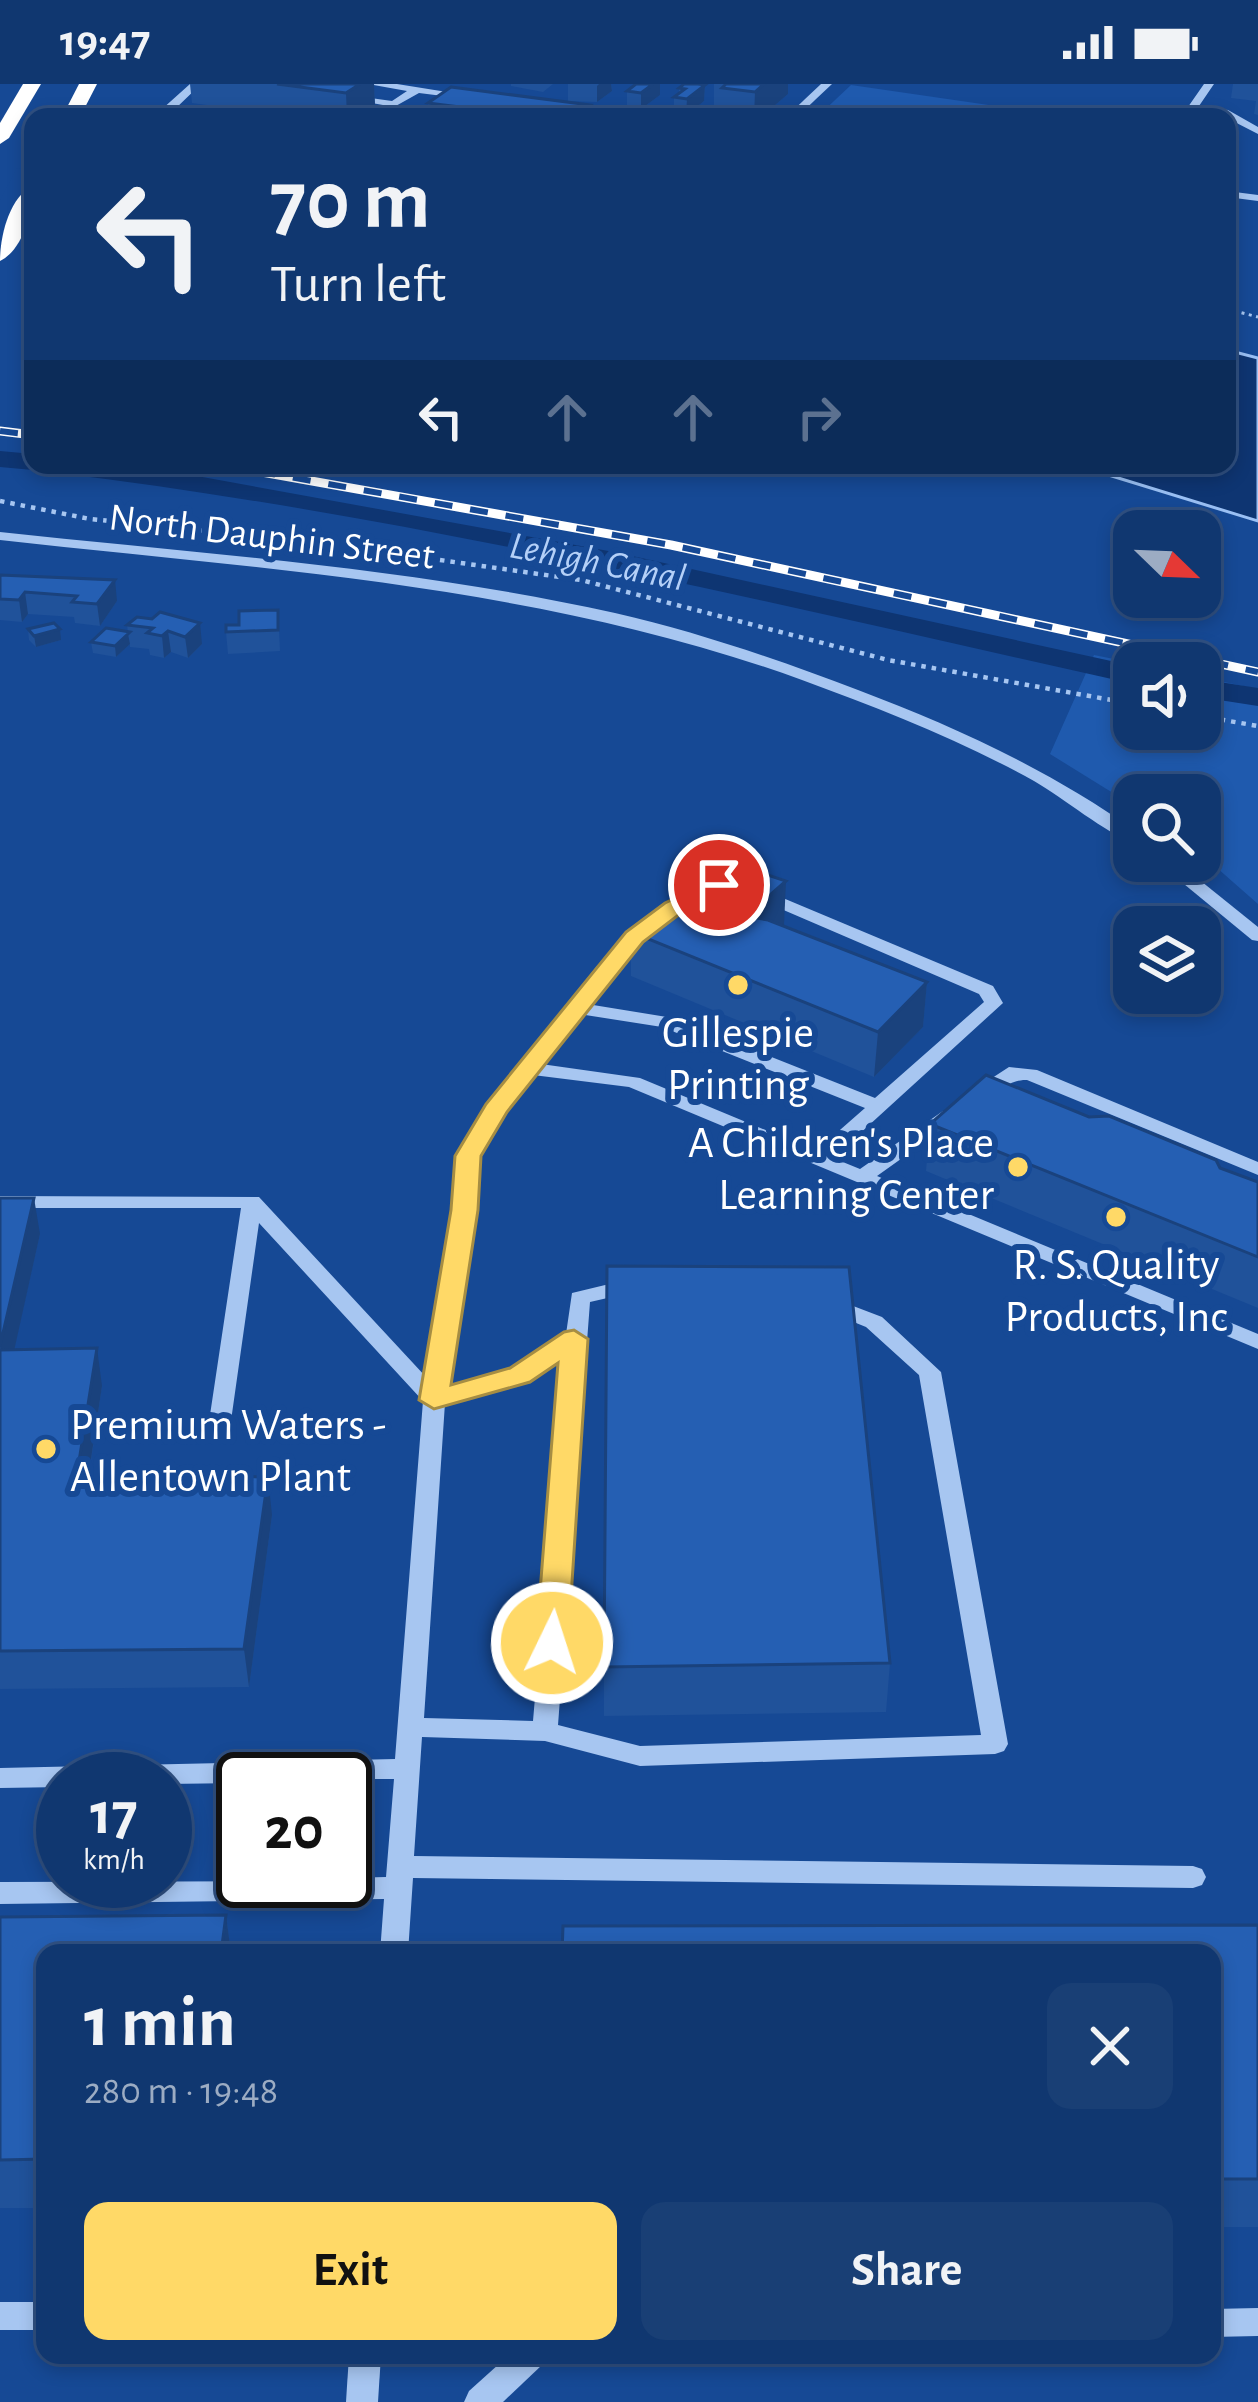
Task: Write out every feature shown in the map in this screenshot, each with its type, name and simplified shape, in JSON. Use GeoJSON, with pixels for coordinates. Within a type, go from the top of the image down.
{"type":"FeatureCollection","features":[{"type":"Feature","properties":{"kind":"highway"},"geometry":{"type":"LineString","coordinates":[[0,138],[32,84]]}},
{"type":"Feature","properties":{"kind":"highway"},"geometry":{"type":"LineString","coordinates":[[0,255],[24,208]]}},
{"type":"Feature","properties":{"kind":"street"},"geometry":{"type":"LineString","coordinates":[[169,108],[196,84]]}},
{"type":"Feature","properties":{"kind":"street"},"geometry":{"type":"LineString","coordinates":[[373,84],[480,98]]}},
{"type":"Feature","properties":{"kind":"street"},"geometry":{"type":"LineString","coordinates":[[801,108],[827,84]]}},
{"type":"Feature","properties":{"kind":"street"},"geometry":{"type":"LineString","coordinates":[[398,108],[426,88]]}},
{"type":"Feature","properties":{"kind":"street"},"geometry":{"type":"LineString","coordinates":[[328,95],[382,108]]}},
{"type":"Feature","properties":{"kind":"street"},"geometry":{"type":"LineString","coordinates":[[441,108],[459,95]]}},
{"type":"Feature","properties":{"kind":"street"},"geometry":{"type":"LineString","coordinates":[[544,106],[559,108]]}},
{"type":"Feature","properties":{"kind":"street","name":"North Dauphin Street"},"geometry":{"type":"LineString","coordinates":[[0,536],[476,592],[678,634],[806,675],[982,747],[1113,824]]}},
{"type":"Feature","properties":{"kind":"street"},"geometry":{"type":"LineString","coordinates":[[1191,882],[1258,936]]}},
{"type":"Feature","properties":{"kind":"street"},"geometry":{"type":"LineString","coordinates":[[735,884],[986,990],[994,1003],[819,1159]]}},
{"type":"Feature","properties":{"kind":"street"},"geometry":{"type":"LineString","coordinates":[[395,1944],[434,1400],[465,1210],[468,1156],[574,1008],[635,937],[673,908]]}},
{"type":"Feature","properties":{"kind":"street"},"geometry":{"type":"LineString","coordinates":[[574,1008],[666,1022],[880,1107]]}},
{"type":"Feature","properties":{"kind":"street"},"geometry":{"type":"LineString","coordinates":[[527,1068],[633,1082],[1258,1342]]}},
{"type":"Feature","properties":{"kind":"street"},"geometry":{"type":"LineString","coordinates":[[862,1177],[1009,1073],[1030,1074],[1258,1169]]}},
{"type":"Feature","properties":{"kind":"street"},"geometry":{"type":"LineString","coordinates":[[0,1202],[252,1202],[434,1400]]}},
{"type":"Feature","properties":{"kind":"street"},"geometry":{"type":"LineString","coordinates":[[218,1435],[252,1202]]}},
{"type":"Feature","properties":{"kind":"street"},"geometry":{"type":"LineString","coordinates":[[545,1732],[580,1298],[640,1284],[663,1285]]}},
{"type":"Feature","properties":{"kind":"street"},"geometry":{"type":"LineString","coordinates":[[410,1727],[545,1732],[640,1756],[995,1744],[930,1372],[874,1322],[800,1295]]}},
{"type":"Feature","properties":{"kind":"street"},"geometry":{"type":"LineString","coordinates":[[434,1400],[520,1375],[574,1339]]}},
{"type":"Feature","properties":{"kind":"street"},"geometry":{"type":"LineString","coordinates":[[0,1778],[406,1769]]}},
{"type":"Feature","properties":{"kind":"street"},"geometry":{"type":"LineString","coordinates":[[0,1893],[399,1878],[1193,1877]]}},
{"type":"Feature","properties":{"kind":"street"},"geometry":{"type":"LineString","coordinates":[[0,2316],[36,2316]]}},
{"type":"Feature","properties":{"kind":"street"},"geometry":{"type":"LineString","coordinates":[[1221,2323],[1258,2322]]}},
{"type":"Feature","properties":{"kind":"street"},"geometry":{"type":"LineString","coordinates":[[362,2402],[364,2364]]}},
{"type":"Feature","properties":{"kind":"street"},"geometry":{"type":"LineString","coordinates":[[480,2402],[521,2364]]}},
{"type":"Feature","properties":{"kind":"path"},"geometry":{"type":"LineString","coordinates":[[1221,720],[1258,726]]}},
{"type":"Feature","properties":{"kind":"shaded area"},"geometry":{"type":"Polygon","coordinates":[[[851,85],[1010,108],[827,108],[851,85]]]}},
{"type":"Feature","properties":{"kind":"shaded area"},"geometry":{"type":"Polygon","coordinates":[[[1236,352],[1258,358],[1258,521],[1105,474],[1236,474],[1236,352]]]}},
{"type":"Feature","properties":{"kind":"shaded area"},"geometry":{"type":"Polygon","coordinates":[[[1094,655],[1113,659],[1113,750],[1221,750],[1221,681],[1258,689],[1258,904],[1221,871],[1221,774],[1113,774],[1113,793],[1050,754],[1094,655]]]}},
{"type":"Feature","properties":{"kind":"pier"},"geometry":{"type":"Polygon","coordinates":[[[17,168],[24,168],[24,250],[0,247],[0,200],[17,168]]]}},
{"type":"Feature","properties":{"kind":"building"},"geometry":{"type":"Polygon","coordinates":[[[277,84],[360,84],[346,93],[277,84]]]}},
{"type":"Feature","properties":{"kind":"building"},"geometry":{"type":"Polygon","coordinates":[[[636,84],[653,84],[641,93],[627,91],[636,84]]]}},
{"type":"Feature","properties":{"kind":"building"},"geometry":{"type":"Polygon","coordinates":[[[726,84],[764,84],[755,92],[722,88],[726,84]]]}},
{"type":"Feature","properties":{"kind":"building"},"geometry":{"type":"Polygon","coordinates":[[[705,85],[687,99],[674,97],[685,89],[679,88],[705,85]]]}},
{"type":"Feature","properties":{"kind":"building"},"geometry":{"type":"Polygon","coordinates":[[[451,87],[590,105],[468,108],[428,103],[451,87]]]}},
{"type":"Feature","properties":{"kind":"building"},"geometry":{"type":"Polygon","coordinates":[[[0,575],[115,580],[97,604],[72,602],[77,596],[25,592],[19,600],[0,599],[0,575]]]}},
{"type":"Feature","properties":{"kind":"building"},"geometry":{"type":"Polygon","coordinates":[[[278,610],[278,630],[226,632],[226,625],[239,625],[239,611],[278,610]]]}},
{"type":"Feature","properties":{"kind":"building"},"geometry":{"type":"Polygon","coordinates":[[[160,612],[200,623],[185,637],[168,631],[162,636],[147,633],[153,628],[127,625],[137,617],[152,619],[160,612]]]}},
{"type":"Feature","properties":{"kind":"building"},"geometry":{"type":"Polygon","coordinates":[[[54,623],[60,629],[34,636],[28,629],[54,623]]]}},
{"type":"Feature","properties":{"kind":"building"},"geometry":{"type":"Polygon","coordinates":[[[106,628],[130,632],[115,646],[91,642],[106,628]]]}},
{"type":"Feature","properties":{"kind":"building"},"geometry":{"type":"Polygon","coordinates":[[[731,863],[786,881],[746,916],[768,920],[927,982],[878,1032],[631,932],[731,863]]]}},
{"type":"Feature","properties":{"kind":"building"},"geometry":{"type":"Polygon","coordinates":[[[986,1075],[1089,1117],[1109,1116],[1258,1182],[1258,1257],[930,1124],[986,1075]]]}},
{"type":"Feature","properties":{"kind":"building"},"geometry":{"type":"Polygon","coordinates":[[[0,1198],[34,1198],[0,1346],[0,1198]]]}},
{"type":"Feature","properties":{"kind":"building"},"geometry":{"type":"Polygon","coordinates":[[[607,1266],[849,1267],[890,1663],[604,1667],[607,1266]]]}},
{"type":"Feature","properties":{"kind":"building","name":"Premium Waters - Allentown Plant"},"geometry":{"type":"Polygon","coordinates":[[[97,1348],[77,1474],[268,1477],[244,1649],[0,1651],[0,1350],[97,1348]]]}},
{"type":"Feature","properties":{"kind":"building"},"geometry":{"type":"Polygon","coordinates":[[[226,1915],[222,1944],[36,1944],[36,2159],[0,2160],[0,1917],[226,1915]]]}},
{"type":"Feature","properties":{"kind":"building"},"geometry":{"type":"Polygon","coordinates":[[[1258,1925],[1258,2179],[1221,2179],[1221,1944],[562,1944],[563,1926],[1258,1925]]]}},
{"type":"Feature","properties":{"kind":"waterway","name":"Lehigh Canal"},"geometry":{"type":"LineString","coordinates":[[0,459],[24,461]]}},
{"type":"Feature","properties":{"kind":"waterway","name":"Lehigh Canal"},"geometry":{"type":"LineString","coordinates":[[131,474],[614,560],[1113,670]]}},
{"type":"Feature","properties":{"kind":"waterway","name":"Lehigh Canal"},"geometry":{"type":"LineString","coordinates":[[1221,691],[1258,697]]}},
{"type":"Feature","properties":{"kind":"railway"},"geometry":{"type":"LineString","coordinates":[[0,431],[24,434]]}},
{"type":"Feature","properties":{"kind":"railway"},"geometry":{"type":"LineString","coordinates":[[273,474],[671,545],[1258,672]]}},
{"type":"Feature","properties":{"kind":"place","name":"Gillespie Printing"},"geometry":{"type":"Point","coordinates":[738,985]}},
{"type":"Feature","properties":{"kind":"place","name":"A Children's Place Learning Center"},"geometry":{"type":"Point","coordinates":[1018,1167]}},
{"type":"Feature","properties":{"kind":"place","name":"R. S. Quality Products, Inc"},"geometry":{"type":"Point","coordinates":[1116,1217]}},
{"type":"Feature","properties":{"kind":"place","name":"Premium Waters - Allentown Plant"},"geometry":{"type":"Point","coordinates":[46,1449]}},
{"type":"Feature","properties":{"kind":"route"},"geometry":{"type":"LineString","coordinates":[[552,1643],[574,1339],[520,1375],[434,1400],[465,1210],[468,1156],[495,1110],[604,970],[635,937],[673,908],[719,885]]}}]}
